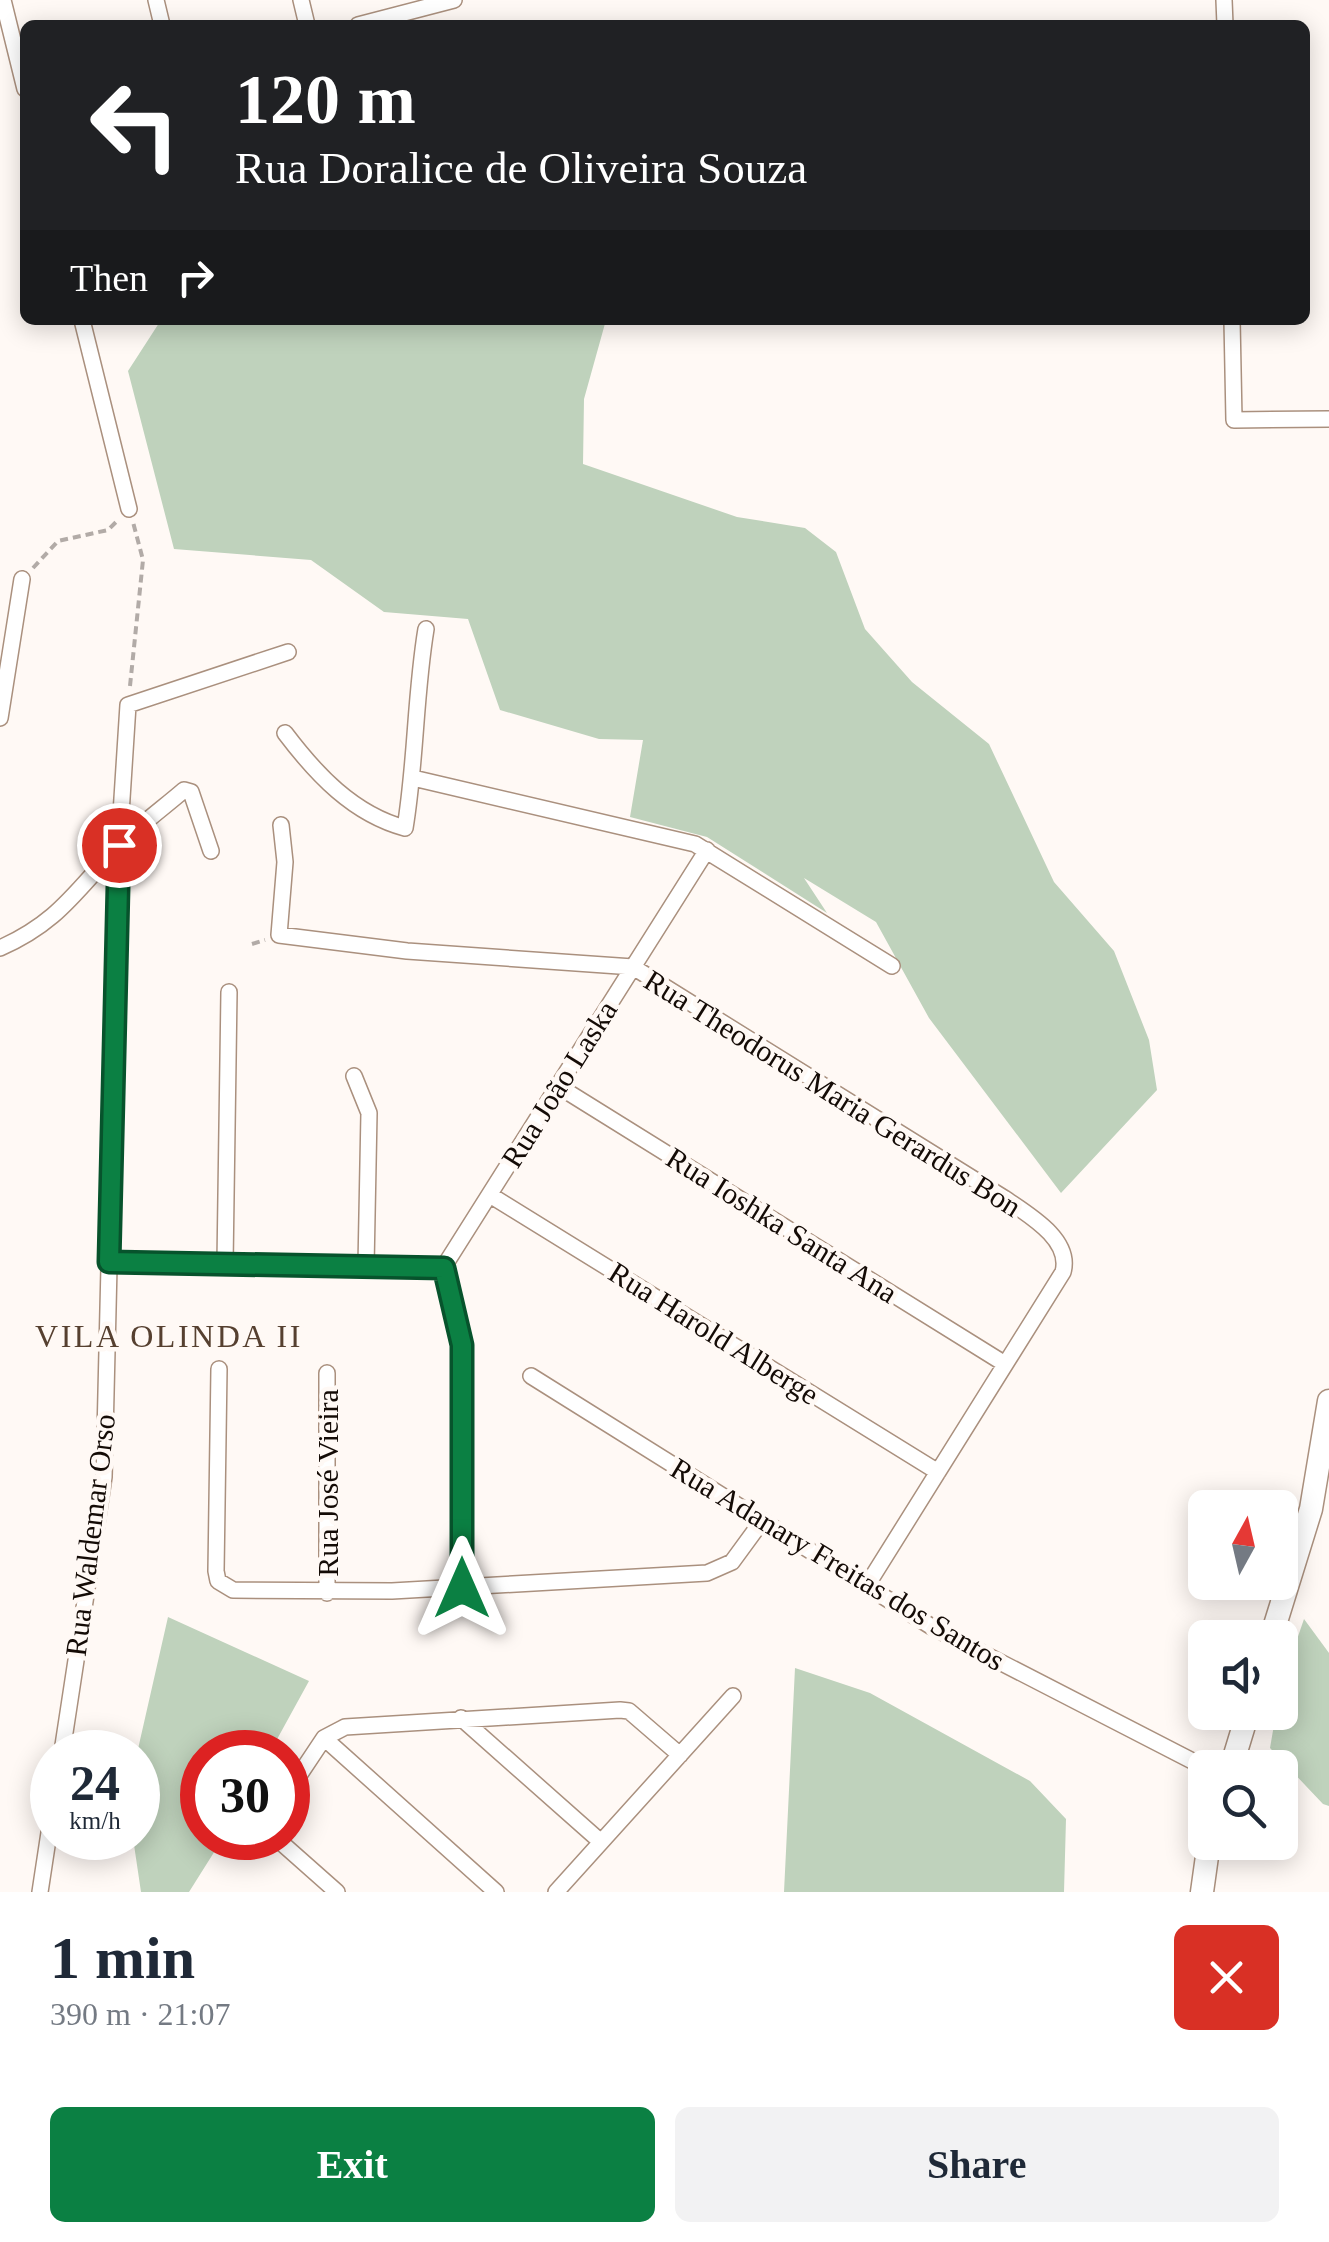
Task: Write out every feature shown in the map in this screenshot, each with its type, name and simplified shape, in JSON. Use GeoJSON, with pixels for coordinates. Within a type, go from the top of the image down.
{"type":"FeatureCollection","features":[{"type":"Feature","properties":{"kind":"main road"},"geometry":{"type":"LineString","coordinates":[[1277,1620],[1311,1510],[1329,1401]]}},
{"type":"Feature","properties":{"kind":"main road"},"geometry":{"type":"LineString","coordinates":[[1202,1892],[1207,1860]]}},
{"type":"Feature","properties":{"kind":"street"},"geometry":{"type":"LineString","coordinates":[[3,0],[20,69]]}},
{"type":"Feature","properties":{"kind":"street"},"geometry":{"type":"LineString","coordinates":[[377,20],[454,0]]}},
{"type":"Feature","properties":{"kind":"street"},"geometry":{"type":"LineString","coordinates":[[83,325],[129,510]]}},
{"type":"Feature","properties":{"kind":"street"},"geometry":{"type":"LineString","coordinates":[[1232,325],[1234,420],[1329,419]]}},
{"type":"Feature","properties":{"kind":"street"},"geometry":{"type":"LineString","coordinates":[[0,718],[22,580]]}},
{"type":"Feature","properties":{"kind":"street"},"geometry":{"type":"LineString","coordinates":[[285,732],[302,756],[340,793],[360,809],[404,828],[414,778],[418,675],[426,630]]}},
{"type":"Feature","properties":{"kind":"street"},"geometry":{"type":"LineString","coordinates":[[128,706],[288,652]]}},
{"type":"Feature","properties":{"kind":"street","name":"Rua Waldemar Orso"},"geometry":{"type":"LineString","coordinates":[[65,1730],[104,1477],[119,845],[128,706]]}},
{"type":"Feature","properties":{"kind":"street"},"geometry":{"type":"LineString","coordinates":[[414,778],[707,850],[892,966]]}},
{"type":"Feature","properties":{"kind":"street"},"geometry":{"type":"LineString","coordinates":[[0,948],[42,927],[61,911],[119,845],[188,789],[211,851]]}},
{"type":"Feature","properties":{"kind":"street","name":"Rua Theodorus Maria Gerardus Bon"},"geometry":{"type":"LineString","coordinates":[[281,825],[286,862],[278,935],[407,950],[633,967],[1004,1198],[1049,1232],[1064,1254],[1063,1272],[1005,1364]]}},
{"type":"Feature","properties":{"kind":"street","name":"Rua João Laska"},"geometry":{"type":"LineString","coordinates":[[444,1268],[707,850]]}},
{"type":"Feature","properties":{"kind":"street"},"geometry":{"type":"LineString","coordinates":[[225,1264],[229,992]]}},
{"type":"Feature","properties":{"kind":"street"},"geometry":{"type":"LineString","coordinates":[[354,1076],[368,1113],[366,1266]]}},
{"type":"Feature","properties":{"kind":"street","name":"Rua Ioshka Santa Ana"},"geometry":{"type":"LineString","coordinates":[[558,1086],[1005,1364]]}},
{"type":"Feature","properties":{"kind":"street","name":"Rua Harold Alberge"},"geometry":{"type":"LineString","coordinates":[[490,1194],[938,1472]]}},
{"type":"Feature","properties":{"kind":"street"},"geometry":{"type":"LineString","coordinates":[[109,1262],[444,1268],[462,1345],[462,1588]]}},
{"type":"Feature","properties":{"kind":"street"},"geometry":{"type":"LineString","coordinates":[[866,1587],[1005,1364]]}},
{"type":"Feature","properties":{"kind":"street"},"geometry":{"type":"LineString","coordinates":[[220,1369],[218,1581],[233,1590],[328,1593],[707,1573],[732,1562],[762,1521]]}},
{"type":"Feature","properties":{"kind":"street","name":"Rua José Vieira"},"geometry":{"type":"LineString","coordinates":[[327,1373],[328,1593]]}},
{"type":"Feature","properties":{"kind":"street","name":"Rua Adanary Freitas dos Santos"},"geometry":{"type":"LineString","coordinates":[[531,1376],[943,1632],[1188,1759]]}},
{"type":"Feature","properties":{"kind":"street"},"geometry":{"type":"LineString","coordinates":[[556,1892],[733,1696]]}},
{"type":"Feature","properties":{"kind":"street"},"geometry":{"type":"LineString","coordinates":[[310,1759],[324,1738],[345,1727],[620,1710],[629,1712],[680,1755]]}},
{"type":"Feature","properties":{"kind":"street"},"geometry":{"type":"LineString","coordinates":[[461,1718],[601,1842]]}},
{"type":"Feature","properties":{"kind":"street"},"geometry":{"type":"LineString","coordinates":[[324,1738],[496,1892]]}},
{"type":"Feature","properties":{"kind":"street"},"geometry":{"type":"LineString","coordinates":[[40,1892],[45,1860]]}},
{"type":"Feature","properties":{"kind":"street"},"geometry":{"type":"LineString","coordinates":[[301,1860],[337,1892]]}},
{"type":"Feature","properties":{"kind":"path"},"geometry":{"type":"LineString","coordinates":[[128,706],[143,560],[129,510]]}},
{"type":"Feature","properties":{"kind":"path"},"geometry":{"type":"LineString","coordinates":[[22,580],[58,542],[108,530]]}},
{"type":"Feature","properties":{"kind":"green space"},"geometry":{"type":"Polygon","coordinates":[[[158,325],[605,325],[584,399],[583,464],[737,517],[805,528],[836,552],[865,629],[912,682],[989,744],[1054,882],[1114,951],[1149,1040],[1157,1090],[1061,1193],[929,1018],[876,922],[804,878],[827,913],[707,837],[630,817],[643,740],[599,739],[500,710],[468,619],[384,612],[311,560],[174,549],[128,371],[158,325]]]}},
{"type":"Feature","properties":{"kind":"green space"},"geometry":{"type":"Polygon","coordinates":[[[168,1617],[309,1681],[282,1730],[180,1730],[180,1860],[209,1860],[189,1892],[141,1892],[136,1860],[160,1860],[160,1730],[142,1730],[168,1617]]]}},
{"type":"Feature","properties":{"kind":"green space"},"geometry":{"type":"Polygon","coordinates":[[[1304,1619],[1329,1653],[1329,1806],[1298,1778],[1298,1750],[1270,1748],[1273,1730],[1298,1730],[1298,1636],[1304,1619]]]}},
{"type":"Feature","properties":{"kind":"green space"},"geometry":{"type":"Polygon","coordinates":[[[795,1668],[870,1693],[1030,1781],[1066,1819],[1064,1892],[784,1892],[795,1668]]]}},
{"type":"Feature","properties":{"kind":"district","name":"VILA OLINDA II"},"geometry":{"type":"Point","coordinates":[169,1336]}},
{"type":"Feature","properties":{"kind":"route"},"geometry":{"type":"LineString","coordinates":[[119,845],[109,1262],[444,1268],[462,1345],[462,1588]]}}]}
